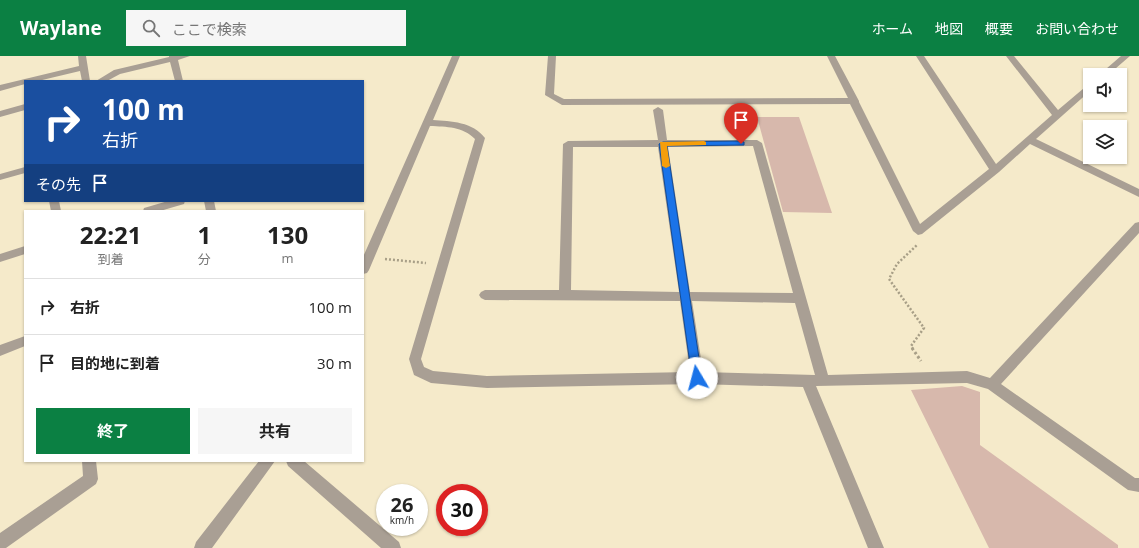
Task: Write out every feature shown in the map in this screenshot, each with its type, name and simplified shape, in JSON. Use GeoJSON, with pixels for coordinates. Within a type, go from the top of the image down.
{"type":"FeatureCollection","features":[{"type":"Feature","properties":{"kind":"street"},"geometry":{"type":"LineString","coordinates":[[82,56],[86,80]]}},
{"type":"Feature","properties":{"kind":"street"},"geometry":{"type":"LineString","coordinates":[[102,80],[117,72],[173,57],[186,56]]}},
{"type":"Feature","properties":{"kind":"street"},"geometry":{"type":"LineString","coordinates":[[364,267],[456,56]]}},
{"type":"Feature","properties":{"kind":"street"},"geometry":{"type":"LineString","coordinates":[[552,56],[549,95],[562,102],[855,101]]}},
{"type":"Feature","properties":{"kind":"street"},"geometry":{"type":"LineString","coordinates":[[831,56],[855,101],[918,231],[994,170],[1083,92]]}},
{"type":"Feature","properties":{"kind":"street"},"geometry":{"type":"LineString","coordinates":[[920,56],[994,170]]}},
{"type":"Feature","properties":{"kind":"street"},"geometry":{"type":"LineString","coordinates":[[1010,56],[1056,114]]}},
{"type":"Feature","properties":{"kind":"street"},"geometry":{"type":"LineString","coordinates":[[1111,68],[1126,56]]}},
{"type":"Feature","properties":{"kind":"street"},"geometry":{"type":"LineString","coordinates":[[173,57],[179,80]]}},
{"type":"Feature","properties":{"kind":"street"},"geometry":{"type":"LineString","coordinates":[[30,80],[84,66]]}},
{"type":"Feature","properties":{"kind":"street"},"geometry":{"type":"LineString","coordinates":[[0,88],[24,82]]}},
{"type":"Feature","properties":{"kind":"street"},"geometry":{"type":"LineString","coordinates":[[0,114],[24,107]]}},
{"type":"Feature","properties":{"kind":"street"},"geometry":{"type":"LineString","coordinates":[[658,110],[697,378]]}},
{"type":"Feature","properties":{"kind":"street"},"geometry":{"type":"LineString","coordinates":[[427,123],[461,125],[473,130],[480,138],[415,359],[419,371],[432,377],[487,382],[697,378],[807,381],[967,377],[992,385],[1133,485],[1139,485]]}},
{"type":"Feature","properties":{"kind":"street"},"geometry":{"type":"LineString","coordinates":[[1028,139],[1139,193]]}},
{"type":"Feature","properties":{"kind":"street"},"geometry":{"type":"LineString","coordinates":[[565,295],[568,144],[757,144],[823,380]]}},
{"type":"Feature","properties":{"kind":"street"},"geometry":{"type":"LineString","coordinates":[[0,177],[24,170]]}},
{"type":"Feature","properties":{"kind":"street"},"geometry":{"type":"LineString","coordinates":[[151,210],[177,202]]}},
{"type":"Feature","properties":{"kind":"street"},"geometry":{"type":"LineString","coordinates":[[992,385],[1139,226]]}},
{"type":"Feature","properties":{"kind":"street"},"geometry":{"type":"LineString","coordinates":[[0,258],[24,250]]}},
{"type":"Feature","properties":{"kind":"street"},"geometry":{"type":"LineString","coordinates":[[485,295],[801,298]]}},
{"type":"Feature","properties":{"kind":"street"},"geometry":{"type":"LineString","coordinates":[[0,351],[24,341]]}},
{"type":"Feature","properties":{"kind":"street"},"geometry":{"type":"LineString","coordinates":[[807,381],[876,548]]}},
{"type":"Feature","properties":{"kind":"street"},"geometry":{"type":"LineString","coordinates":[[0,542],[91,479],[89,462]]}},
{"type":"Feature","properties":{"kind":"street"},"geometry":{"type":"LineString","coordinates":[[202,548],[267,462]]}},
{"type":"Feature","properties":{"kind":"street"},"geometry":{"type":"LineString","coordinates":[[294,462],[394,548]]}},
{"type":"Feature","properties":{"kind":"path"},"geometry":{"type":"LineString","coordinates":[[918,231],[921,242],[900,261],[891,273],[889,279],[924,328],[911,346],[931,377]]}},
{"type":"Feature","properties":{"kind":"path"},"geometry":{"type":"LineString","coordinates":[[368,257],[442,265]]}},
{"type":"Feature","properties":{"kind":"shaded area"},"geometry":{"type":"Polygon","coordinates":[[[757,117],[799,117],[832,213],[783,212],[757,117]]]}},
{"type":"Feature","properties":{"kind":"shaded area"},"geometry":{"type":"Polygon","coordinates":[[[962,386],[980,392],[980,445],[1118,545],[1118,548],[989,548],[911,390],[962,386]]]}},
{"type":"Feature","properties":{"kind":"slow traffic"},"geometry":{"type":"LineString","coordinates":[[666,166],[663,144],[704,144]]}},
{"type":"Feature","properties":{"kind":"route"},"geometry":{"type":"LineString","coordinates":[[697,378],[663,144],[741,144]]}}]}
